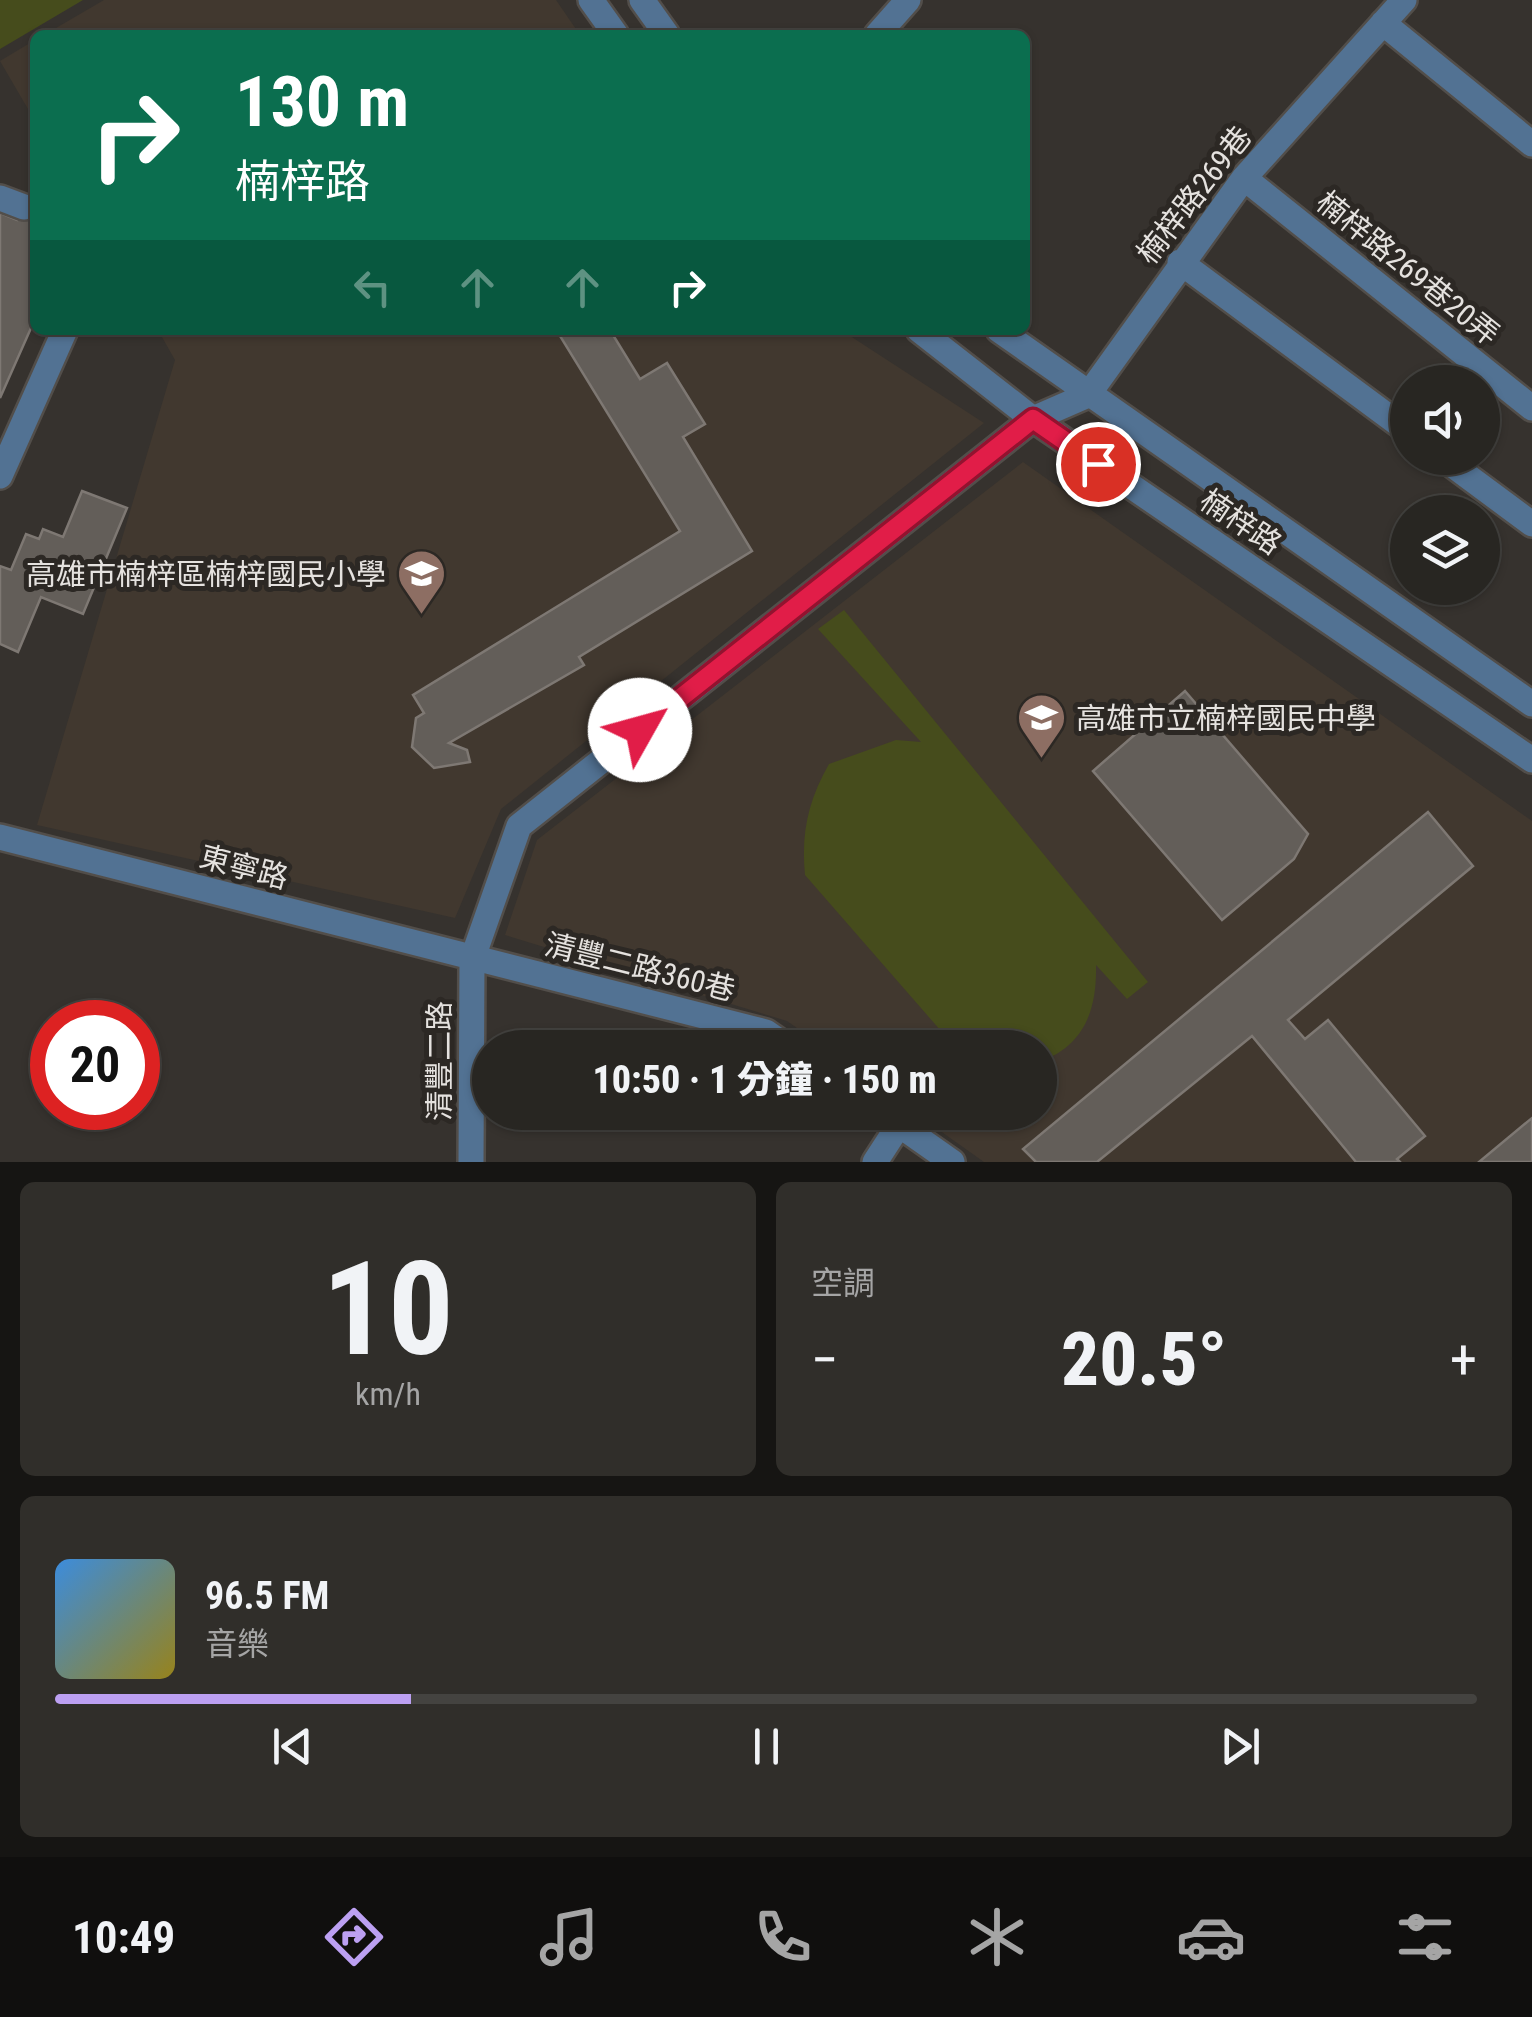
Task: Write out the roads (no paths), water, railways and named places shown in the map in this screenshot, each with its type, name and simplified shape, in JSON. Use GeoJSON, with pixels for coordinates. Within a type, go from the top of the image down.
{"type":"FeatureCollection","features":[{"type":"Feature","properties":{"kind":"street"},"geometry":{"type":"LineString","coordinates":[[591,0],[612,30]]}},
{"type":"Feature","properties":{"kind":"street"},"geometry":{"type":"LineString","coordinates":[[642,0],[663,30]]}},
{"type":"Feature","properties":{"kind":"street"},"geometry":{"type":"LineString","coordinates":[[881,30],[908,0]]}},
{"type":"Feature","properties":{"kind":"street","name":"楠梓路269巷"},"geometry":{"type":"LineString","coordinates":[[1088,396],[1180,262],[1244,178],[1404,0]]}},
{"type":"Feature","properties":{"kind":"street"},"geometry":{"type":"LineString","coordinates":[[1383,23],[1532,144]]}},
{"type":"Feature","properties":{"kind":"street","name":"楠梓路269巷20弄"},"geometry":{"type":"LineString","coordinates":[[1244,178],[1532,408]]}},
{"type":"Feature","properties":{"kind":"street"},"geometry":{"type":"LineString","coordinates":[[1180,262],[1390,418]]}},
{"type":"Feature","properties":{"kind":"street"},"geometry":{"type":"LineString","coordinates":[[0,476],[63,335]]}},
{"type":"Feature","properties":{"kind":"street","name":"楠梓路"},"geometry":{"type":"LineString","coordinates":[[925,335],[1033,419],[1529,753]]}},
{"type":"Feature","properties":{"kind":"street","name":"楠梓路"},"geometry":{"type":"LineString","coordinates":[[1006,335],[1532,704]]}},
{"type":"Feature","properties":{"kind":"street"},"geometry":{"type":"LineString","coordinates":[[1033,419],[1088,396]]}},
{"type":"Feature","properties":{"kind":"street","name":"清豐二路"},"geometry":{"type":"LineString","coordinates":[[472,1162],[472,960],[519,826],[1033,419]]}},
{"type":"Feature","properties":{"kind":"street"},"geometry":{"type":"LineString","coordinates":[[1466,475],[1532,524]]}},
{"type":"Feature","properties":{"kind":"street","name":"東寧路"},"geometry":{"type":"LineString","coordinates":[[0,837],[472,960]]}},
{"type":"Feature","properties":{"kind":"street","name":"清豐二路360巷"},"geometry":{"type":"LineString","coordinates":[[472,960],[758,1030]]}},
{"type":"Feature","properties":{"kind":"street"},"geometry":{"type":"LineString","coordinates":[[875,1162],[886,1130]]}},
{"type":"Feature","properties":{"kind":"street"},"geometry":{"type":"LineString","coordinates":[[906,1130],[952,1162]]}},
{"type":"Feature","properties":{"kind":"place","name":"高雄市楠梓區楠梓國民小學"},"geometry":{"type":"Point","coordinates":[421,616]}},
{"type":"Feature","properties":{"kind":"place","name":"高雄市立楠梓國民中學"},"geometry":{"type":"Point","coordinates":[1041,760]}}]}
